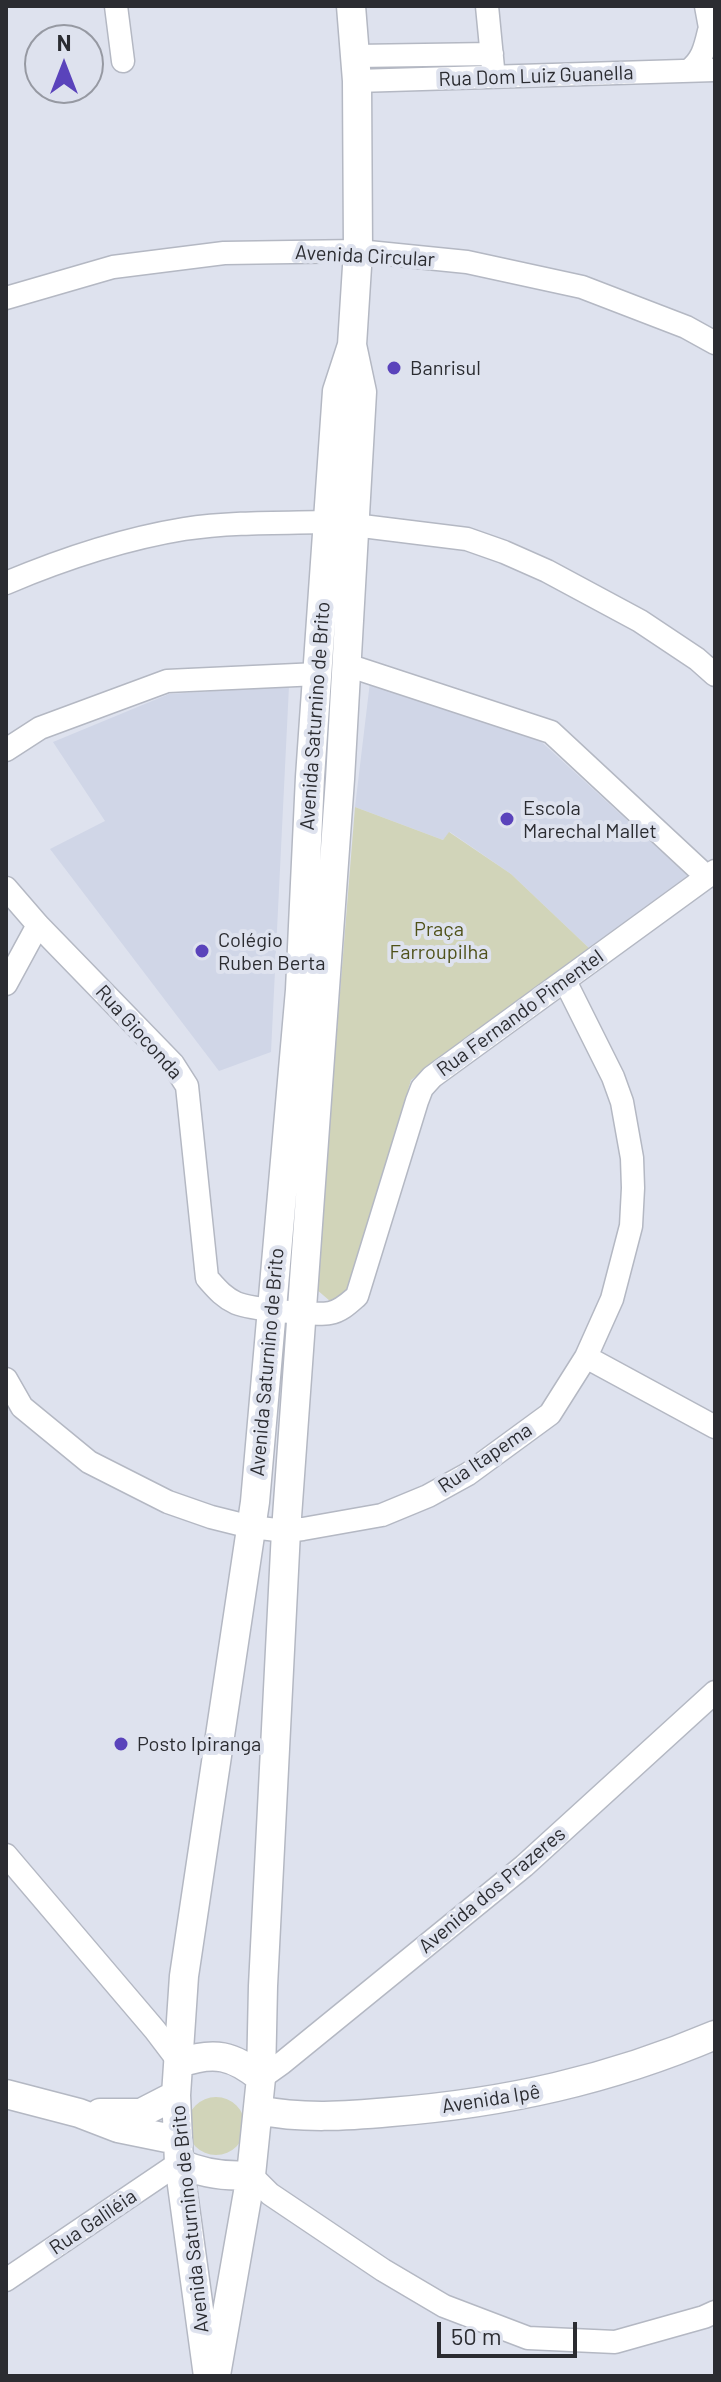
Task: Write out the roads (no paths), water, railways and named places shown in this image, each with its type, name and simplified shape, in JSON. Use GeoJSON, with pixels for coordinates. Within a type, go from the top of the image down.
{"type":"FeatureCollection","features":[{"type":"Feature","properties":{"kind":"main road","name":"Avenida Saturnino de Brito"},"geometry":{"type":"LineString","coordinates":[[208,2376],[178,2152],[176,2095],[184,1976],[251,1527],[299,1001],[318,665],[362,392],[352,345],[358,251],[356,68],[351,6]]}},
{"type":"Feature","properties":{"kind":"main road","name":"Avenida Saturnino de Brito"},"geometry":{"type":"LineString","coordinates":[[215,2376],[251,2175],[261,2078],[286,1531],[347,665],[341,523]]}},
{"type":"Feature","properties":{"kind":"main road"},"geometry":{"type":"LineString","coordinates":[[318,665],[347,665]]}},
{"type":"Feature","properties":{"kind":"main road","name":"Avenida Ipê"},"geometry":{"type":"LineString","coordinates":[[258,2110],[283,2116],[363,2115],[490,2101],[568,2086],[618,2072],[715,2035]]}},
{"type":"Feature","properties":{"kind":"main road"},"geometry":{"type":"LineString","coordinates":[[180,2063],[196,2057],[221,2057],[242,2062],[261,2078]]}},
{"type":"Feature","properties":{"kind":"main road"},"geometry":{"type":"LineString","coordinates":[[6,2094],[79,2113],[178,2152],[195,2170],[215,2175],[251,2175]]}},
{"type":"Feature","properties":{"kind":"main road"},"geometry":{"type":"LineString","coordinates":[[79,2113],[141,2113],[176,2095]]}},
{"type":"Feature","properties":{"kind":"street"},"geometry":{"type":"LineString","coordinates":[[116,6],[123,61]]}},
{"type":"Feature","properties":{"kind":"street"},"geometry":{"type":"LineString","coordinates":[[487,6],[494,77]]}},
{"type":"Feature","properties":{"kind":"street"},"geometry":{"type":"LineString","coordinates":[[688,71],[697,64],[712,40],[706,6]]}},
{"type":"Feature","properties":{"kind":"street","name":"Rua Dom Luiz Guanella"},"geometry":{"type":"LineString","coordinates":[[356,68],[492,54]]}},
{"type":"Feature","properties":{"kind":"street","name":"Rua Dom Luiz Guanella"},"geometry":{"type":"LineString","coordinates":[[356,68],[494,77],[715,70]]}},
{"type":"Feature","properties":{"kind":"street","name":"Avenida Circular"},"geometry":{"type":"LineString","coordinates":[[6,298],[128,265],[224,253],[358,251],[467,262],[582,287],[686,327],[715,343]]}},
{"type":"Feature","properties":{"kind":"street"},"geometry":{"type":"LineString","coordinates":[[6,583],[88,553],[183,530],[246,523],[341,523],[467,539],[547,571],[640,621],[697,659],[715,675]]}},
{"type":"Feature","properties":{"kind":"street"},"geometry":{"type":"LineString","coordinates":[[6,750],[40,728],[167,681],[318,665]]}},
{"type":"Feature","properties":{"kind":"street"},"geometry":{"type":"LineString","coordinates":[[347,665],[551,732],[711,874]]}},
{"type":"Feature","properties":{"kind":"street","name":"Rua Fernando Pimentel"},"geometry":{"type":"LineString","coordinates":[[271,1310],[330,1313],[357,1296],[422,1088],[432,1077],[711,874]]}},
{"type":"Feature","properties":{"kind":"street","name":"Rua Gioconda"},"geometry":{"type":"LineString","coordinates":[[6,888],[180,1074],[187,1086],[207,1278],[221,1294],[238,1304],[271,1310]]}},
{"type":"Feature","properties":{"kind":"street"},"geometry":{"type":"LineString","coordinates":[[6,984],[38,925]]}},
{"type":"Feature","properties":{"kind":"street","name":"Rua Itapema"},"geometry":{"type":"LineString","coordinates":[[6,1379],[22,1407],[89,1462],[168,1502],[251,1527],[286,1531],[382,1515],[428,1496],[468,1474],[550,1414],[586,1357],[612,1299],[627,1247],[633,1188],[628,1127],[613,1077],[565,981]]}},
{"type":"Feature","properties":{"kind":"street"},"geometry":{"type":"LineString","coordinates":[[586,1357],[715,1427]]}},
{"type":"Feature","properties":{"kind":"street","name":"Avenida dos Prazeres"},"geometry":{"type":"LineString","coordinates":[[261,2078],[524,1866],[715,1692]]}},
{"type":"Feature","properties":{"kind":"street"},"geometry":{"type":"LineString","coordinates":[[6,1855],[180,2063]]}},
{"type":"Feature","properties":{"kind":"street","name":"Rua Galiléia"},"geometry":{"type":"LineString","coordinates":[[6,2280],[178,2152]]}},
{"type":"Feature","properties":{"kind":"street"},"geometry":{"type":"LineString","coordinates":[[251,2175],[270,2194],[383,2270],[444,2306],[528,2338],[615,2342],[715,2312]]}},
{"type":"Feature","properties":{"kind":"place","name":"Banrisul"},"geometry":{"type":"Point","coordinates":[394,368]}},
{"type":"Feature","properties":{"kind":"place","name":"Escola Marechal Mallet"},"geometry":{"type":"Point","coordinates":[507,819]}},
{"type":"Feature","properties":{"kind":"place","name":"Colégio Ruben Berta"},"geometry":{"type":"Point","coordinates":[202,951]}},
{"type":"Feature","properties":{"kind":"place","name":"Posto Ipiranga"},"geometry":{"type":"Point","coordinates":[121,1744]}},
{"type":"Feature","properties":{"kind":"park label","name":"Praça Farroupilha"},"geometry":{"type":"Point","coordinates":[439,940]}}]}
